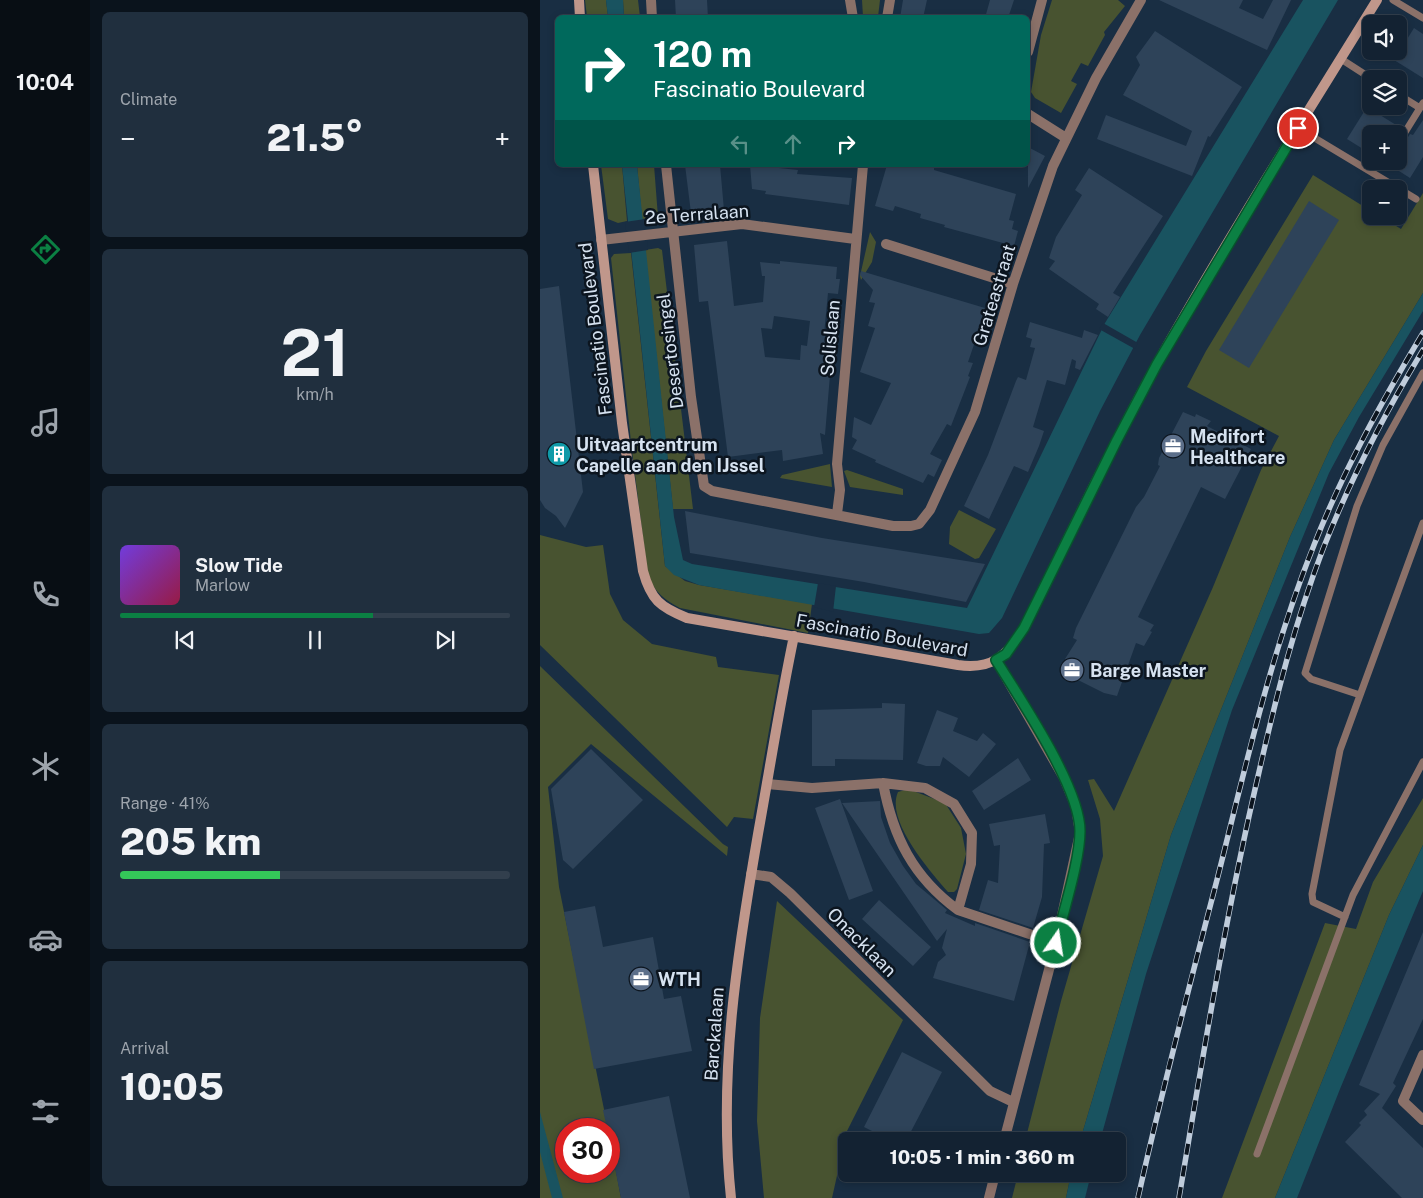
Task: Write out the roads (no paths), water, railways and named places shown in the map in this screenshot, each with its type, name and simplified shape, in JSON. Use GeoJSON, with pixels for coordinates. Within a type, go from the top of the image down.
{"type":"FeatureCollection","features":[{"type":"Feature","properties":{"kind":"street"},"geometry":{"type":"LineString","coordinates":[[579,0],[580,15]]}},
{"type":"Feature","properties":{"kind":"street"},"geometry":{"type":"LineString","coordinates":[[651,0],[652,15]]}},
{"type":"Feature","properties":{"kind":"street"},"geometry":{"type":"LineString","coordinates":[[850,0],[852,15]]}},
{"type":"Feature","properties":{"kind":"street"},"geometry":{"type":"LineString","coordinates":[[888,15],[890,0]]}},
{"type":"Feature","properties":{"kind":"street"},"geometry":{"type":"LineString","coordinates":[[1030,45],[1042,0]]}},
{"type":"Feature","properties":{"kind":"street","name":"Grateastraat"},"geometry":{"type":"LineString","coordinates":[[836,514],[878,524],[903,526],[919,524],[927,516],[975,412],[1013,284],[1045,187],[1066,138],[1104,63],[1141,0]]}},
{"type":"Feature","properties":{"kind":"street","name":"Fascinatio Boulevard"},"geometry":{"type":"LineString","coordinates":[[593,167],[622,424],[643,571],[648,591],[658,602],[687,618],[972,667],[996,660],[1006,654],[1024,628],[1117,440],[1157,364],[1377,0]]}},
{"type":"Feature","properties":{"kind":"street"},"geometry":{"type":"LineString","coordinates":[[1030,115],[1066,138]]}},
{"type":"Feature","properties":{"kind":"street","name":"Desertosingel"},"geometry":{"type":"LineString","coordinates":[[666,167],[672,231],[704,486],[712,491],[836,514]]}},
{"type":"Feature","properties":{"kind":"street","name":"Solislaan"},"geometry":{"type":"LineString","coordinates":[[836,514],[840,490],[837,464],[854,239],[862,167]]}},
{"type":"Feature","properties":{"kind":"street","name":"2e Terralaan"},"geometry":{"type":"LineString","coordinates":[[601,240],[742,224],[854,239]]}},
{"type":"Feature","properties":{"kind":"street"},"geometry":{"type":"LineString","coordinates":[[886,244],[1013,284]]}},
{"type":"Feature","properties":{"kind":"street"},"geometry":{"type":"LineString","coordinates":[[751,874],[794,636]]}},
{"type":"Feature","properties":{"kind":"street"},"geometry":{"type":"LineString","coordinates":[[996,660],[1064,778],[1080,822],[1079,845],[1056,943],[1006,1132]]}},
{"type":"Feature","properties":{"kind":"street"},"geometry":{"type":"LineString","coordinates":[[883,783],[889,815],[905,850],[923,879],[942,898],[958,910],[1056,943]]}},
{"type":"Feature","properties":{"kind":"street"},"geometry":{"type":"LineString","coordinates":[[767,784],[812,788],[883,783],[925,788],[954,804],[972,833],[971,864],[958,910]]}},
{"type":"Feature","properties":{"kind":"street","name":"Onacklaan"},"geometry":{"type":"LineString","coordinates":[[751,874],[771,877],[990,1091],[1013,1102]]}},
{"type":"Feature","properties":{"kind":"street","name":"Barckalaan"},"geometry":{"type":"LineString","coordinates":[[731,1198],[726,1132],[728,1042],[751,874]]}},
{"type":"Feature","properties":{"kind":"street"},"geometry":{"type":"LineString","coordinates":[[1423,1055],[1403,1100],[1423,1120]]}},
{"type":"Feature","properties":{"kind":"street"},"geometry":{"type":"LineString","coordinates":[[990,1198],[993,1182]]}},
{"type":"Feature","properties":{"kind":"lane"},"geometry":{"type":"LineString","coordinates":[[1393,0],[1423,18]]}},
{"type":"Feature","properties":{"kind":"lane"},"geometry":{"type":"LineString","coordinates":[[1341,59],[1362,73]]}},
{"type":"Feature","properties":{"kind":"lane"},"geometry":{"type":"LineString","coordinates":[[1407,99],[1422,106],[1407,131]]}},
{"type":"Feature","properties":{"kind":"lane"},"geometry":{"type":"LineString","coordinates":[[1298,128],[1416,199]]}},
{"type":"Feature","properties":{"kind":"lane"},"geometry":{"type":"LineString","coordinates":[[1360,696],[1311,679],[1305,673],[1357,506],[1383,445],[1423,373]]}},
{"type":"Feature","properties":{"kind":"lane"},"geometry":{"type":"LineString","coordinates":[[1345,917],[1313,902],[1312,894],[1337,763],[1423,523]]}},
{"type":"Feature","properties":{"kind":"lane"},"geometry":{"type":"LineString","coordinates":[[1257,1154],[1358,884],[1423,762]]}},
{"type":"Feature","properties":{"kind":"railway"},"geometry":{"type":"LineString","coordinates":[[1138,1198],[1166,1077],[1249,751],[1285,626],[1325,517],[1350,463],[1378,410],[1423,333]]}},
{"type":"Feature","properties":{"kind":"railway"},"geometry":{"type":"LineString","coordinates":[[1179,1198],[1236,878],[1265,744],[1287,660],[1313,576],[1356,472],[1423,350]]}},
{"type":"Feature","properties":{"kind":"place","name":"Medifort Healthcare"},"geometry":{"type":"Point","coordinates":[1173,446]}},
{"type":"Feature","properties":{"kind":"place","name":"Uitvaartcentrum Capelle aan den IJssel"},"geometry":{"type":"Point","coordinates":[559,454]}},
{"type":"Feature","properties":{"kind":"place","name":"Barge Master"},"geometry":{"type":"Point","coordinates":[1072,670]}},
{"type":"Feature","properties":{"kind":"place","name":"WTH"},"geometry":{"type":"Point","coordinates":[641,979]}}]}
